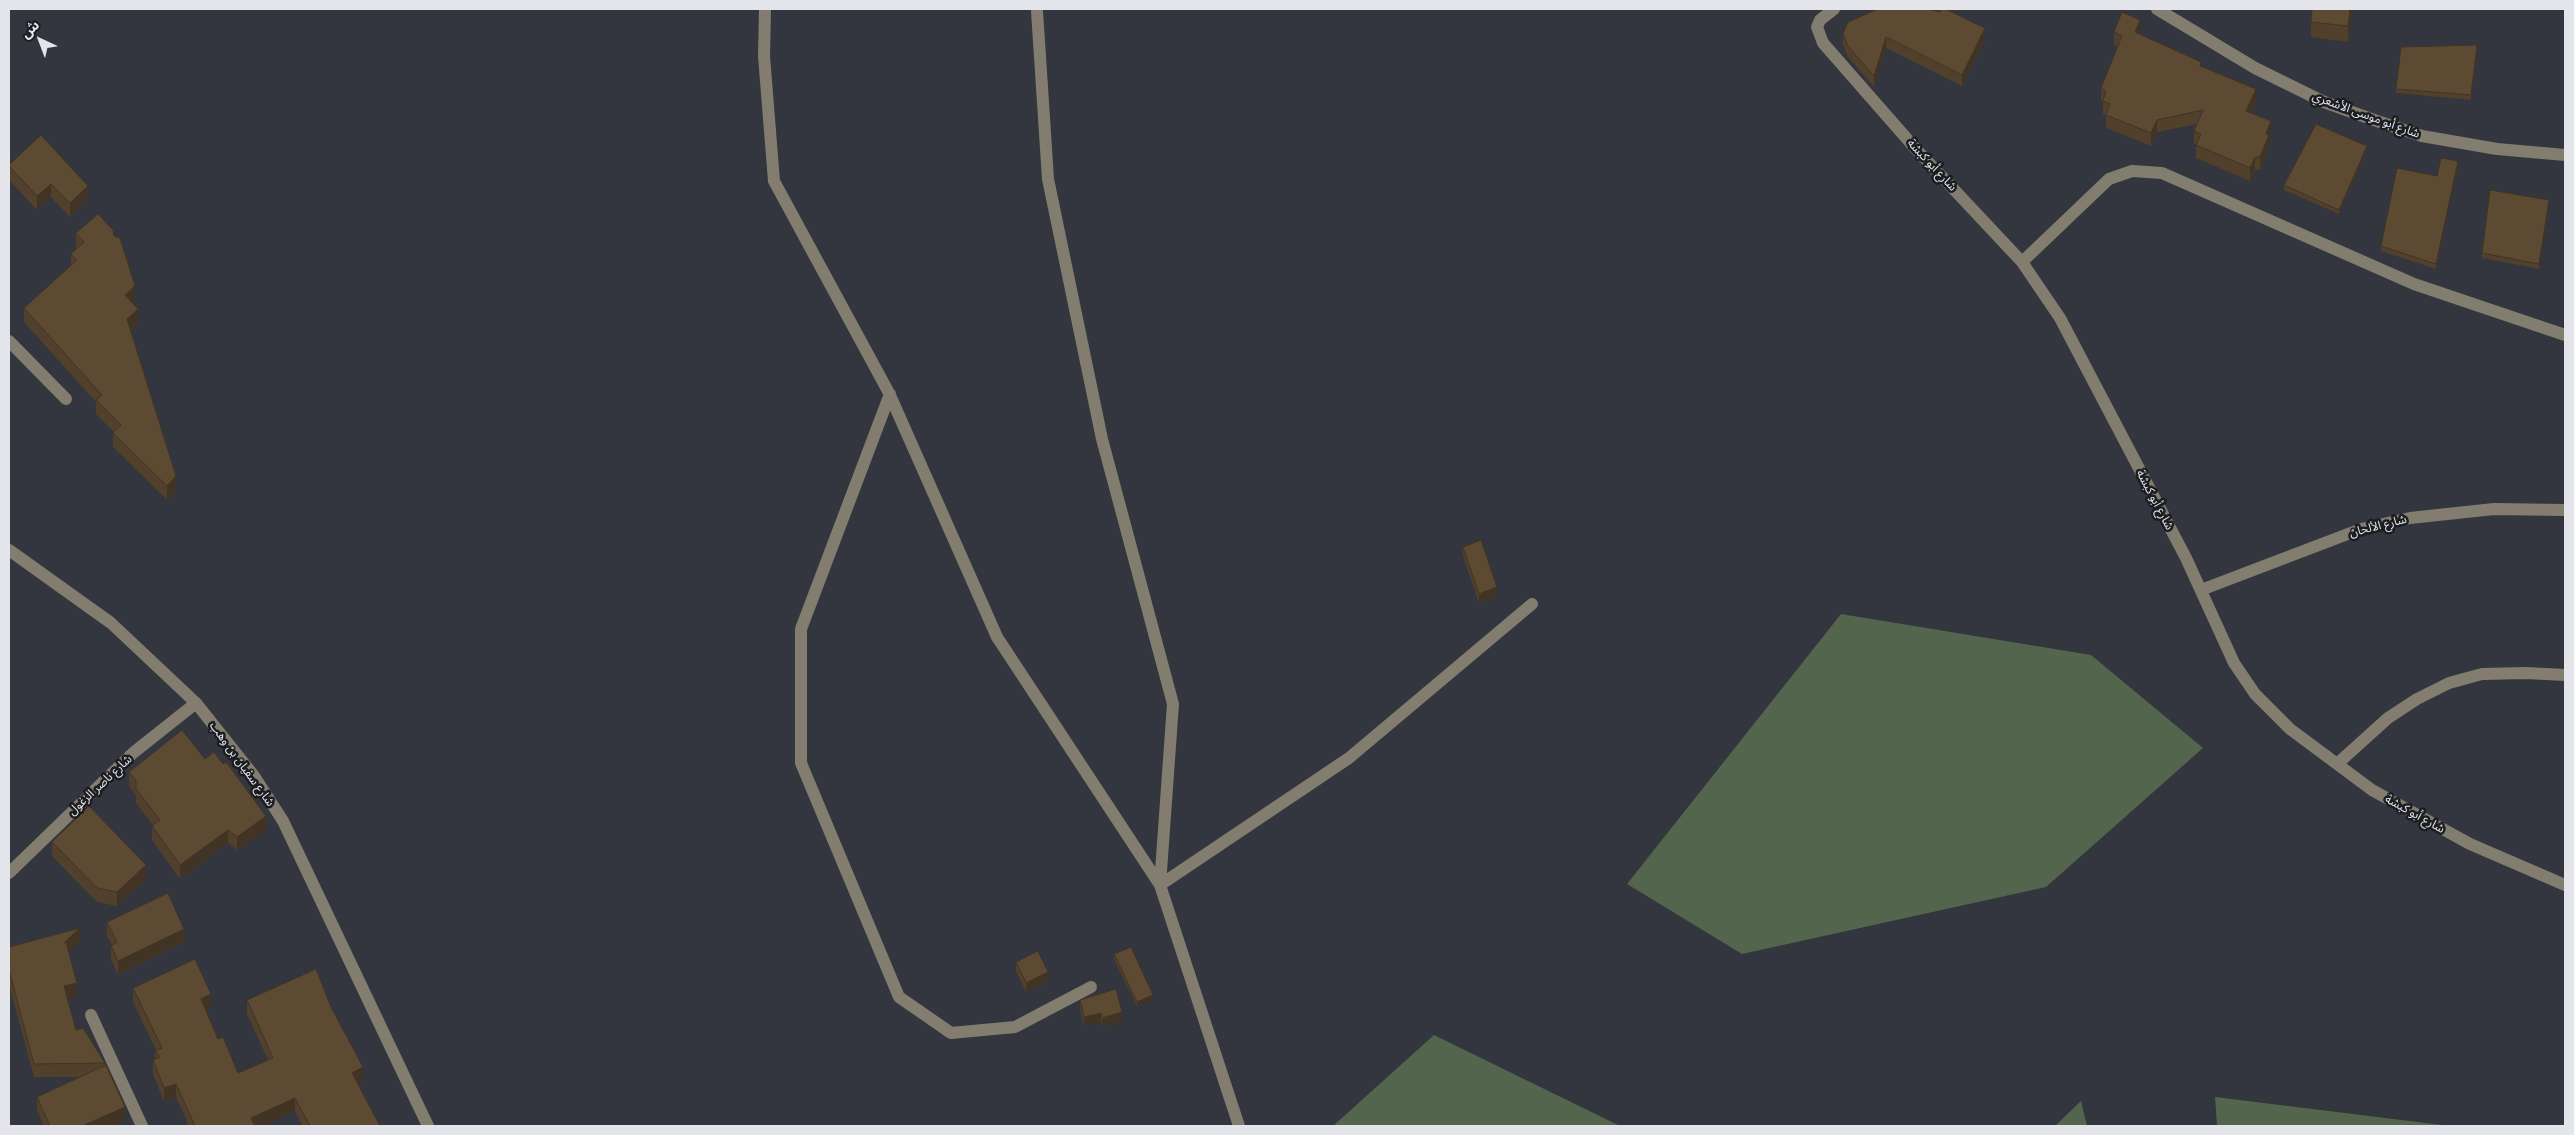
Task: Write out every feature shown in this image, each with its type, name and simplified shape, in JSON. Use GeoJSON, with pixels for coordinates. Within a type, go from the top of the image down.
{"type":"FeatureCollection","features":[{"type":"Feature","properties":{"kind":"street"},"geometry":{"type":"LineString","coordinates":[[765,9],[764,56],[774,181],[890,394],[997,637],[1160,885],[1239,1126]]}},
{"type":"Feature","properties":{"kind":"street","name":"شارع أبو كبشة"},"geometry":{"type":"LineString","coordinates":[[1834,9],[1820,20],[1817,27],[1818,34],[1832,54],[1915,148],[2022,262],[2079,349],[2201,590],[2234,663],[2255,694],[2290,729],[2372,790],[2470,844],[2565,886]]}},
{"type":"Feature","properties":{"kind":"street","name":"شارع أبو موسى الأشعري"},"geometry":{"type":"LineString","coordinates":[[2157,9],[2255,68],[2324,102],[2374,120],[2422,136],[2497,149],[2565,155]]}},
{"type":"Feature","properties":{"kind":"street"},"geometry":{"type":"LineString","coordinates":[[1037,11],[1048,179],[1102,439],[1173,704],[1160,885]]}},
{"type":"Feature","properties":{"kind":"street"},"geometry":{"type":"LineString","coordinates":[[2022,262],[2109,179],[2132,171],[2162,173],[2414,284],[2565,335]]}},
{"type":"Feature","properties":{"kind":"street"},"geometry":{"type":"LineString","coordinates":[[9,341],[66,398]]}},
{"type":"Feature","properties":{"kind":"street"},"geometry":{"type":"LineString","coordinates":[[890,394],[800,628],[800,763],[899,997],[951,1033],[1015,1027],[1091,987]]}},
{"type":"Feature","properties":{"kind":"street","name":"شارع الألحان"},"geometry":{"type":"LineString","coordinates":[[2201,590],[2361,529],[2400,520],[2494,510],[2565,510]]}},
{"type":"Feature","properties":{"kind":"street","name":"شارع سفيان بن وهب"},"geometry":{"type":"LineString","coordinates":[[9,550],[111,623],[196,703],[254,776],[283,821],[428,1126]]}},
{"type":"Feature","properties":{"kind":"street"},"geometry":{"type":"LineString","coordinates":[[1160,885],[1350,758],[1532,604]]}},
{"type":"Feature","properties":{"kind":"street"},"geometry":{"type":"LineString","coordinates":[[2337,764],[2388,718],[2417,699],[2449,683],[2482,674],[2565,675]]}},
{"type":"Feature","properties":{"kind":"street","name":"شارع ناصر الزغول"},"geometry":{"type":"LineString","coordinates":[[9,873],[133,753],[196,703]]}},
{"type":"Feature","properties":{"kind":"street"},"geometry":{"type":"LineString","coordinates":[[91,1014],[142,1126]]}},
{"type":"Feature","properties":{"kind":"green space"},"geometry":{"type":"Polygon","coordinates":[[[1841,614],[2091,655],[2203,748],[2046,887],[1742,954],[1627,884],[1841,614]]]}},
{"type":"Feature","properties":{"kind":"green space"},"geometry":{"type":"Polygon","coordinates":[[[1434,1035],[1620,1126],[1333,1126],[1434,1035]]]}},
{"type":"Feature","properties":{"kind":"green space"},"geometry":{"type":"Polygon","coordinates":[[[2215,1097],[2450,1126],[2217,1126],[2215,1097]]]}},
{"type":"Feature","properties":{"kind":"green space"},"geometry":{"type":"Polygon","coordinates":[[[2081,1101],[2087,1126],[2055,1126],[2081,1101]]]}},
{"type":"Feature","properties":{"kind":"building"},"geometry":{"type":"Polygon","coordinates":[[[1878,9],[1929,9],[1940,12],[1941,9],[1945,9],[1985,28],[1962,75],[1886,37],[1874,76],[1848,46],[1843,33],[1848,22],[1878,9]]]}},
{"type":"Feature","properties":{"kind":"building"},"geometry":{"type":"Polygon","coordinates":[[[2312,9],[2350,9],[2348,26],[2311,22],[2312,9]]]}},
{"type":"Feature","properties":{"kind":"building"},"geometry":{"type":"Polygon","coordinates":[[[2122,12],[2140,20],[2135,32],[2201,62],[2200,66],[2256,89],[2246,111],[2271,121],[2266,134],[2269,135],[2260,157],[2255,157],[2250,168],[2196,145],[2201,134],[2194,131],[2203,110],[2157,120],[2151,133],[2106,115],[2110,104],[2103,101],[2106,91],[2101,88],[2122,36],[2114,32],[2122,12]]]}},
{"type":"Feature","properties":{"kind":"building"},"geometry":{"type":"Polygon","coordinates":[[[2477,45],[2471,95],[2396,89],[2401,47],[2477,45]]]}},
{"type":"Feature","properties":{"kind":"building"},"geometry":{"type":"Polygon","coordinates":[[[2316,124],[2367,146],[2339,210],[2284,185],[2316,124]]]}},
{"type":"Feature","properties":{"kind":"building"},"geometry":{"type":"Polygon","coordinates":[[[41,135],[88,186],[70,203],[51,184],[37,196],[9,166],[41,135]]]}},
{"type":"Feature","properties":{"kind":"building"},"geometry":{"type":"Polygon","coordinates":[[[2441,158],[2458,161],[2436,264],[2381,246],[2397,168],[2437,176],[2441,158]]]}},
{"type":"Feature","properties":{"kind":"building"},"geometry":{"type":"Polygon","coordinates":[[[2490,190],[2549,200],[2539,264],[2482,253],[2490,190]]]}},
{"type":"Feature","properties":{"kind":"building"},"geometry":{"type":"Polygon","coordinates":[[[98,214],[113,230],[114,236],[120,238],[135,286],[125,295],[138,309],[127,319],[176,476],[167,486],[113,433],[121,425],[96,400],[102,395],[24,308],[77,260],[71,254],[84,242],[76,233],[98,214]]]}},
{"type":"Feature","properties":{"kind":"building"},"geometry":{"type":"Polygon","coordinates":[[[1481,540],[1497,587],[1479,594],[1463,547],[1481,540]]]}},
{"type":"Feature","properties":{"kind":"building"},"geometry":{"type":"Polygon","coordinates":[[[182,730],[205,759],[214,752],[223,764],[226,762],[266,816],[237,837],[228,830],[180,865],[152,826],[160,820],[136,789],[136,781],[129,772],[182,730]]]}},
{"type":"Feature","properties":{"kind":"building"},"geometry":{"type":"Polygon","coordinates":[[[89,806],[146,865],[117,892],[97,888],[52,842],[89,806]]]}},
{"type":"Feature","properties":{"kind":"building"},"geometry":{"type":"Polygon","coordinates":[[[168,893],[184,929],[118,961],[111,946],[117,942],[107,922],[168,893]]]}},
{"type":"Feature","properties":{"kind":"building"},"geometry":{"type":"Polygon","coordinates":[[[80,928],[64,943],[66,942],[77,983],[64,986],[76,1030],[83,1028],[105,1063],[34,1064],[9,970],[9,947],[80,928]]]}},
{"type":"Feature","properties":{"kind":"building"},"geometry":{"type":"Polygon","coordinates":[[[1131,947],[1153,995],[1137,1002],[1114,954],[1131,947]]]}},
{"type":"Feature","properties":{"kind":"building"},"geometry":{"type":"Polygon","coordinates":[[[1038,951],[1048,972],[1026,983],[1016,962],[1038,951]]]}},
{"type":"Feature","properties":{"kind":"building"},"geometry":{"type":"Polygon","coordinates":[[[195,959],[211,994],[201,999],[218,1039],[223,1037],[238,1073],[273,1058],[247,1000],[316,969],[331,1007],[363,1067],[352,1073],[380,1126],[310,1126],[295,1098],[251,1118],[255,1126],[195,1126],[176,1084],[164,1088],[153,1060],[160,1057],[155,1051],[162,1048],[133,988],[195,959]]]}},
{"type":"Feature","properties":{"kind":"building"},"geometry":{"type":"Polygon","coordinates":[[[1116,989],[1122,1012],[1102,1018],[1101,1013],[1084,1017],[1080,1000],[1116,989]]]}},
{"type":"Feature","properties":{"kind":"building"},"geometry":{"type":"Polygon","coordinates":[[[106,1065],[125,1107],[82,1126],[50,1126],[37,1097],[106,1065]]]}}]}
